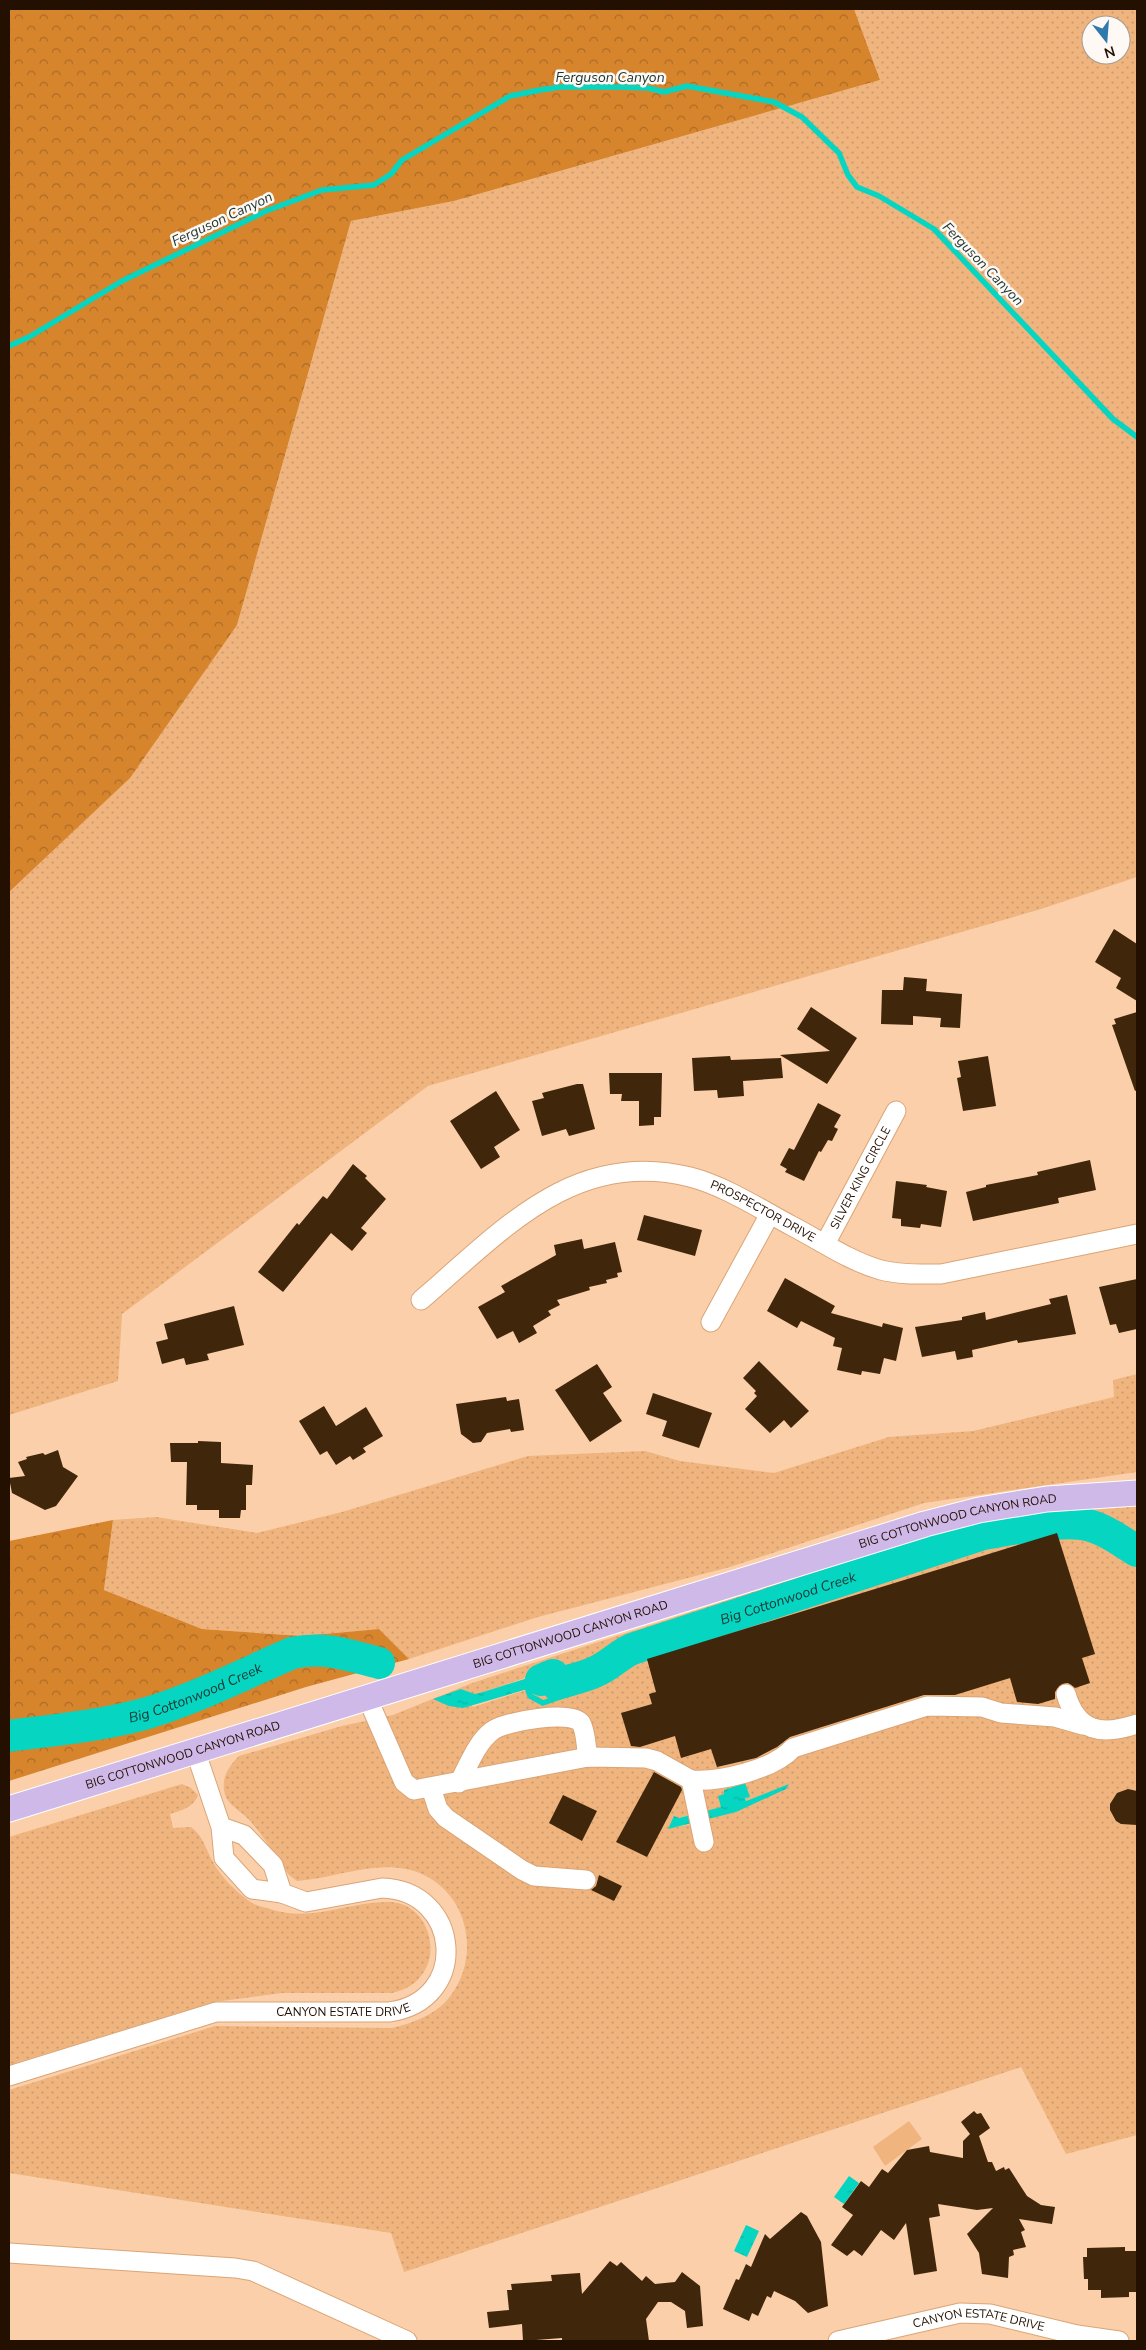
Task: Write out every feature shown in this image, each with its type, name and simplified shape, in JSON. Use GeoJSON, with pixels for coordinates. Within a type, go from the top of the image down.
{"type":"FeatureCollection","features":[{"type":"Feature","properties":{"kind":"main road","name":"BIG COTTONWOOD CANYON ROAD"},"geometry":{"type":"LineString","coordinates":[[9,1810],[196,1750],[925,1524],[979,1510],[1047,1499],[1137,1494]]}},
{"type":"Feature","properties":{"kind":"street","name":"SILVER KING CIRCLE"},"geometry":{"type":"LineString","coordinates":[[825,1244],[896,1111]]}},
{"type":"Feature","properties":{"kind":"street","name":"PROSPECTOR DRIVE"},"geometry":{"type":"LineString","coordinates":[[421,1300],[525,1211],[558,1192],[592,1178],[626,1172],[659,1172],[691,1178],[723,1190],[852,1259],[881,1270],[910,1274],[941,1274],[1137,1234]]}},
{"type":"Feature","properties":{"kind":"street"},"geometry":{"type":"LineString","coordinates":[[711,1322],[770,1214]]}},
{"type":"Feature","properties":{"kind":"street"},"geometry":{"type":"LineString","coordinates":[[1066,1694],[1071,1711],[1083,1725]]}},
{"type":"Feature","properties":{"kind":"street"},"geometry":{"type":"LineString","coordinates":[[367,1697],[404,1782],[414,1790],[459,1783],[588,1757],[646,1758],[657,1761],[691,1780],[721,1778],[778,1760],[793,1748],[927,1706],[982,1707],[1001,1713],[1038,1714],[1104,1730],[1124,1729],[1137,1724]]}},
{"type":"Feature","properties":{"kind":"street"},"geometry":{"type":"LineString","coordinates":[[459,1783],[482,1741],[492,1731],[506,1724],[567,1716],[577,1719],[582,1725],[588,1757]]}},
{"type":"Feature","properties":{"kind":"street","name":"CANYON ESTATE DRIVE"},"geometry":{"type":"LineString","coordinates":[[9,2076],[204,2014],[228,2010],[402,2010],[426,1998],[436,1988],[445,1964],[446,1951],[443,1936],[433,1911],[418,1897],[405,1891],[382,1888],[306,1902],[282,1893],[252,1889],[224,1858],[221,1827],[196,1750]]}},
{"type":"Feature","properties":{"kind":"street"},"geometry":{"type":"LineString","coordinates":[[691,1780],[701,1826]]}},
{"type":"Feature","properties":{"kind":"street"},"geometry":{"type":"LineString","coordinates":[[431,1788],[438,1809],[446,1818],[522,1870],[534,1876],[586,1880]]}},
{"type":"Feature","properties":{"kind":"street"},"geometry":{"type":"LineString","coordinates":[[221,1827],[244,1835],[273,1865],[282,1893]]}},
{"type":"Feature","properties":{"kind":"street"},"geometry":{"type":"LineString","coordinates":[[9,2254],[235,2268],[253,2271],[407,2341]]}},
{"type":"Feature","properties":{"kind":"street","name":"CANYON ESTATE DRIVE"},"geometry":{"type":"LineString","coordinates":[[838,2341],[960,2313],[990,2314],[1077,2335],[1119,2341]]}},
{"type":"Feature","properties":{"kind":"shaded area"},"geometry":{"type":"Polygon","coordinates":[[[854,9],[1137,9],[1137,877],[1041,909],[428,1086],[122,1314],[118,1381],[9,1415],[9,892],[237,625],[351,221],[454,201],[880,80],[854,9]]]}},
{"type":"Feature","properties":{"kind":"shaded area"},"geometry":{"type":"Polygon","coordinates":[[[1137,1374],[1137,1472],[924,1503],[730,1567],[538,1617],[409,1659],[379,1629],[302,1636],[202,1629],[104,1590],[113,1520],[156,1517],[257,1533],[342,1512],[528,1456],[645,1451],[680,1461],[774,1473],[889,1437],[973,1431],[1114,1397],[1113,1380],[1137,1374]]]}},
{"type":"Feature","properties":{"kind":"shaded area"},"geometry":{"type":"Polygon","coordinates":[[[1137,1506],[1137,2135],[1066,2154],[1021,2067],[404,2272],[391,2233],[9,2173],[9,2090],[215,2026],[392,2028],[424,2017],[432,2012],[446,2002],[460,1980],[467,1946],[465,1929],[460,1912],[439,1885],[424,1875],[409,1870],[393,1868],[361,1870],[297,1881],[289,1875],[262,1836],[250,1821],[232,1805],[225,1794],[225,1775],[239,1756],[342,1726],[393,1715],[472,1683],[900,1544],[1053,1510],[1137,1506]],[[572,1664],[475,1694],[461,1689],[473,1707],[542,1685],[544,1692],[568,1684],[579,1685],[572,1664]],[[788,1785],[746,1801],[745,1798],[750,1797],[724,1794],[722,1807],[678,1818],[675,1816],[669,1828],[693,1824],[788,1785]]]}},
{"type":"Feature","properties":{"kind":"shaded area"},"geometry":{"type":"Polygon","coordinates":[[[182,1784],[191,1788],[198,1795],[190,1806],[170,1814],[173,1828],[191,1827],[202,1839],[220,1873],[246,1899],[254,1904],[270,1909],[300,1914],[375,1903],[390,1902],[402,1904],[412,1909],[426,1926],[430,1948],[425,1970],[419,1979],[411,1985],[392,1993],[282,1993],[214,2002],[9,2065],[9,1837],[182,1784]]]}},
{"type":"Feature","properties":{"kind":"shaded area"},"geometry":{"type":"Polygon","coordinates":[[[909,2121],[922,2139],[885,2166],[873,2147],[909,2121]]]}},
{"type":"Feature","properties":{"kind":"green space"},"geometry":{"type":"Polygon","coordinates":[[[9,9],[854,9],[880,80],[454,201],[351,221],[237,625],[130,778],[9,892],[9,9]]]}},
{"type":"Feature","properties":{"kind":"green space"},"geometry":{"type":"Polygon","coordinates":[[[113,1520],[104,1590],[202,1629],[302,1636],[379,1629],[409,1659],[306,1687],[9,1781],[9,1541],[113,1520]]]}},
{"type":"Feature","properties":{"kind":"water"},"geometry":{"type":"Polygon","coordinates":[[[572,1664],[579,1686],[570,1689],[568,1684],[544,1692],[541,1685],[463,1708],[449,1706],[433,1699],[461,1689],[475,1694],[483,1692],[572,1664]]]}},
{"type":"Feature","properties":{"kind":"water"},"geometry":{"type":"Polygon","coordinates":[[[745,1783],[750,1797],[745,1798],[746,1801],[789,1784],[786,1789],[736,1812],[668,1829],[674,1816],[679,1818],[721,1807],[718,1796],[724,1794],[724,1790],[745,1783]]]}},
{"type":"Feature","properties":{"kind":"water"},"geometry":{"type":"Polygon","coordinates":[[[849,2176],[859,2183],[844,2204],[834,2197],[849,2176]]]}},
{"type":"Feature","properties":{"kind":"water"},"geometry":{"type":"Polygon","coordinates":[[[746,2225],[759,2231],[747,2257],[734,2251],[746,2225]]]}},
{"type":"Feature","properties":{"kind":"building"},"geometry":{"type":"Polygon","coordinates":[[[1114,929],[1137,944],[1137,1001],[1116,988],[1121,978],[1095,962],[1114,929]]]}},
{"type":"Feature","properties":{"kind":"building"},"geometry":{"type":"Polygon","coordinates":[[[904,977],[927,979],[926,991],[962,994],[960,1028],[940,1027],[941,1018],[913,1016],[913,1025],[881,1024],[882,990],[903,990],[904,977]]]}},
{"type":"Feature","properties":{"kind":"building"},"geometry":{"type":"Polygon","coordinates":[[[811,1007],[857,1038],[827,1084],[780,1055],[830,1051],[797,1029],[811,1007]]]}},
{"type":"Feature","properties":{"kind":"building"},"geometry":{"type":"Polygon","coordinates":[[[1137,1012],[1137,1090],[1135,1091],[1112,1025],[1116,1024],[1114,1019],[1137,1012]]]}},
{"type":"Feature","properties":{"kind":"building"},"geometry":{"type":"Polygon","coordinates":[[[730,1056],[731,1060],[781,1058],[783,1078],[743,1081],[744,1096],[718,1098],[717,1090],[694,1091],[692,1058],[730,1056]]]}},
{"type":"Feature","properties":{"kind":"building"},"geometry":{"type":"Polygon","coordinates":[[[988,1056],[996,1106],[963,1111],[957,1078],[961,1077],[958,1061],[988,1056]]]}},
{"type":"Feature","properties":{"kind":"building"},"geometry":{"type":"Polygon","coordinates":[[[609,1073],[662,1073],[661,1117],[654,1117],[654,1125],[639,1126],[639,1101],[621,1101],[622,1094],[610,1094],[609,1073]]]}},
{"type":"Feature","properties":{"kind":"building"},"geometry":{"type":"Polygon","coordinates":[[[583,1084],[595,1129],[569,1136],[566,1129],[542,1136],[532,1101],[544,1098],[542,1093],[583,1084]]]}},
{"type":"Feature","properties":{"kind":"building"},"geometry":{"type":"Polygon","coordinates":[[[496,1091],[520,1130],[494,1147],[500,1157],[481,1169],[450,1121],[496,1091]]]}},
{"type":"Feature","properties":{"kind":"building"},"geometry":{"type":"Polygon","coordinates":[[[818,1103],[841,1115],[834,1127],[838,1129],[832,1141],[828,1140],[821,1152],[819,1151],[804,1181],[785,1172],[787,1169],[780,1165],[789,1148],[794,1150],[818,1103]]]}},
{"type":"Feature","properties":{"kind":"building"},"geometry":{"type":"Polygon","coordinates":[[[1090,1160],[1096,1190],[1058,1198],[1059,1203],[973,1221],[966,1192],[986,1187],[986,1185],[1038,1175],[1037,1172],[1090,1160]]]}},
{"type":"Feature","properties":{"kind":"building"},"geometry":{"type":"Polygon","coordinates":[[[353,1164],[367,1176],[365,1178],[386,1199],[361,1228],[367,1233],[352,1251],[331,1233],[283,1292],[258,1272],[297,1223],[299,1225],[323,1196],[327,1199],[353,1164]]]}},
{"type":"Feature","properties":{"kind":"building"},"geometry":{"type":"Polygon","coordinates":[[[896,1181],[927,1185],[926,1187],[947,1191],[941,1227],[921,1224],[920,1228],[901,1226],[901,1219],[892,1218],[896,1181]]]}},
{"type":"Feature","properties":{"kind":"building"},"geometry":{"type":"Polygon","coordinates":[[[644,1215],[702,1230],[695,1256],[637,1240],[644,1215]]]}},
{"type":"Feature","properties":{"kind":"building"},"geometry":{"type":"Polygon","coordinates":[[[582,1239],[584,1249],[615,1242],[622,1272],[617,1273],[618,1277],[606,1280],[607,1283],[589,1287],[590,1290],[557,1300],[560,1305],[548,1311],[551,1315],[533,1326],[537,1333],[519,1343],[513,1331],[497,1339],[478,1307],[505,1292],[501,1286],[556,1255],[554,1245],[582,1239]]]}},
{"type":"Feature","properties":{"kind":"building"},"geometry":{"type":"Polygon","coordinates":[[[785,1278],[835,1306],[831,1313],[882,1327],[883,1323],[903,1328],[896,1361],[884,1358],[880,1374],[862,1371],[861,1375],[837,1370],[842,1348],[833,1346],[835,1338],[801,1321],[797,1328],[767,1311],[785,1278]]]}},
{"type":"Feature","properties":{"kind":"building"},"geometry":{"type":"Polygon","coordinates":[[[1137,1279],[1137,1329],[1119,1333],[1116,1324],[1110,1325],[1099,1287],[1137,1279]]]}},
{"type":"Feature","properties":{"kind":"building"},"geometry":{"type":"Polygon","coordinates":[[[1067,1295],[1076,1334],[1018,1343],[1017,1340],[972,1350],[973,1357],[957,1360],[955,1351],[922,1357],[915,1327],[962,1320],[962,1317],[985,1312],[986,1320],[1051,1304],[1049,1299],[1067,1295]]]}},
{"type":"Feature","properties":{"kind":"building"},"geometry":{"type":"Polygon","coordinates":[[[234,1306],[244,1345],[207,1354],[209,1360],[186,1365],[184,1358],[162,1364],[156,1342],[168,1339],[164,1324],[234,1306]]]}},
{"type":"Feature","properties":{"kind":"building"},"geometry":{"type":"Polygon","coordinates":[[[759,1361],[809,1411],[791,1428],[784,1420],[770,1433],[745,1409],[757,1396],[754,1393],[756,1391],[743,1378],[759,1361]]]}},
{"type":"Feature","properties":{"kind":"building"},"geometry":{"type":"Polygon","coordinates":[[[597,1364],[612,1387],[603,1393],[622,1421],[590,1442],[555,1390],[597,1364]]]}},
{"type":"Feature","properties":{"kind":"building"},"geometry":{"type":"Polygon","coordinates":[[[653,1393],[712,1413],[699,1448],[662,1436],[667,1421],[646,1414],[653,1393]]]}},
{"type":"Feature","properties":{"kind":"building"},"geometry":{"type":"Polygon","coordinates":[[[506,1397],[507,1401],[519,1399],[524,1430],[511,1432],[510,1429],[487,1433],[481,1442],[473,1443],[461,1434],[456,1404],[506,1397]]]}},
{"type":"Feature","properties":{"kind":"building"},"geometry":{"type":"Polygon","coordinates":[[[324,1406],[336,1426],[366,1407],[383,1436],[363,1448],[366,1452],[353,1460],[350,1456],[336,1465],[327,1451],[320,1455],[299,1421],[324,1406]]]}},
{"type":"Feature","properties":{"kind":"building"},"geometry":{"type":"Polygon","coordinates":[[[198,1441],[221,1442],[221,1463],[253,1465],[252,1485],[246,1485],[246,1510],[241,1510],[240,1518],[219,1518],[219,1510],[197,1510],[197,1505],[186,1505],[187,1462],[171,1462],[170,1443],[198,1443],[198,1441]]]}},
{"type":"Feature","properties":{"kind":"building"},"geometry":{"type":"Polygon","coordinates":[[[58,1450],[63,1467],[78,1476],[56,1506],[45,1510],[12,1493],[9,1478],[25,1476],[18,1462],[27,1459],[26,1457],[43,1453],[45,1455],[58,1450]]]}},
{"type":"Feature","properties":{"kind":"building"},"geometry":{"type":"Polygon","coordinates":[[[1057,1533],[1095,1654],[1082,1658],[1090,1683],[1075,1688],[1068,1683],[1062,1684],[1055,1692],[1055,1699],[1038,1704],[1017,1702],[1010,1678],[955,1695],[924,1695],[790,1737],[777,1747],[756,1758],[717,1767],[711,1749],[681,1758],[675,1736],[640,1747],[631,1746],[621,1713],[652,1704],[649,1694],[656,1692],[647,1659],[1057,1533]]]}},
{"type":"Feature","properties":{"kind":"building"},"geometry":{"type":"Polygon","coordinates":[[[654,1772],[681,1787],[682,1790],[647,1857],[616,1842],[654,1772]]]}},
{"type":"Feature","properties":{"kind":"building"},"geometry":{"type":"Polygon","coordinates":[[[1128,1789],[1137,1791],[1137,1825],[1121,1824],[1116,1821],[1110,1810],[1110,1804],[1117,1793],[1128,1789]]]}},
{"type":"Feature","properties":{"kind":"building"},"geometry":{"type":"Polygon","coordinates":[[[563,1795],[597,1811],[582,1841],[549,1823],[563,1795]]]}},
{"type":"Feature","properties":{"kind":"building"},"geometry":{"type":"Polygon","coordinates":[[[599,1875],[622,1886],[614,1901],[591,1890],[596,1886],[599,1875]]]}},
{"type":"Feature","properties":{"kind":"building"},"geometry":{"type":"Polygon","coordinates":[[[974,2111],[977,2114],[981,2113],[990,2128],[979,2136],[988,2162],[992,2162],[996,2171],[1004,2167],[1005,2170],[1009,2168],[1027,2196],[1041,2205],[1055,2207],[1052,2224],[1019,2219],[1025,2230],[1021,2232],[1026,2247],[1013,2250],[1014,2255],[1009,2257],[1008,2278],[982,2274],[979,2253],[967,2234],[993,2208],[977,2210],[938,2204],[940,2216],[929,2218],[937,2271],[914,2275],[906,2223],[894,2240],[881,2230],[862,2256],[854,2250],[847,2256],[831,2245],[853,2215],[842,2207],[861,2181],[869,2187],[882,2169],[888,2173],[907,2150],[929,2146],[930,2152],[963,2158],[963,2141],[970,2134],[961,2122],[974,2111]]]}},
{"type":"Feature","properties":{"kind":"building"},"geometry":{"type":"Polygon","coordinates":[[[801,2212],[807,2216],[821,2242],[828,2306],[808,2313],[795,2301],[774,2291],[771,2298],[767,2296],[758,2316],[752,2313],[749,2321],[723,2309],[736,2279],[739,2280],[746,2264],[751,2267],[765,2234],[770,2239],[801,2212]]]}},
{"type":"Feature","properties":{"kind":"building"},"geometry":{"type":"Polygon","coordinates":[[[1125,2247],[1125,2251],[1137,2251],[1137,2292],[1129,2292],[1129,2297],[1101,2298],[1101,2290],[1088,2290],[1088,2279],[1084,2279],[1083,2257],[1087,2257],[1087,2248],[1125,2247]]]}},
{"type":"Feature","properties":{"kind":"building"},"geometry":{"type":"Polygon","coordinates":[[[610,2261],[617,2266],[621,2262],[642,2281],[646,2276],[655,2284],[675,2282],[682,2272],[700,2286],[703,2326],[687,2328],[685,2311],[671,2302],[658,2302],[646,2319],[649,2341],[562,2341],[562,2338],[523,2341],[522,2324],[489,2328],[487,2312],[509,2310],[507,2290],[512,2290],[511,2284],[552,2281],[551,2275],[580,2273],[582,2294],[610,2261]]]}},
{"type":"Feature","properties":{"kind":"waterway","name":"Ferguson Canyon"},"geometry":{"type":"LineString","coordinates":[[9,346],[29,337],[122,281],[266,211],[322,190],[374,185],[391,174],[402,160],[510,96],[560,87],[648,88],[664,92],[687,86],[774,102],[802,117],[839,153],[848,175],[857,187],[879,196],[934,229],[1113,419],[1137,437]]}},
{"type":"Feature","properties":{"kind":"waterway","name":"Big Cottonwood Creek"},"geometry":{"type":"LineString","coordinates":[[541,1680],[553,1675],[556,1684],[583,1676],[603,1668],[632,1649],[983,1534],[1045,1525],[1082,1524],[1104,1531],[1137,1551]]}},
{"type":"Feature","properties":{"kind":"waterway"},"geometry":{"type":"LineString","coordinates":[[567,1671],[632,1649]]}},
{"type":"Feature","properties":{"kind":"waterway","name":"Big Cottonwood Creek"},"geometry":{"type":"LineString","coordinates":[[9,1736],[94,1725],[144,1714],[201,1694],[292,1653],[315,1650],[326,1651],[379,1663]]}},
{"type":"Feature","properties":{"kind":"waterway"},"geometry":{"type":"LineString","coordinates":[[556,1684],[560,1697],[581,1690],[600,1670]]}},
{"type":"Feature","properties":{"kind":"waterway"},"geometry":{"type":"LineString","coordinates":[[526,1684],[530,1696],[543,1703],[560,1697]]}}]}
